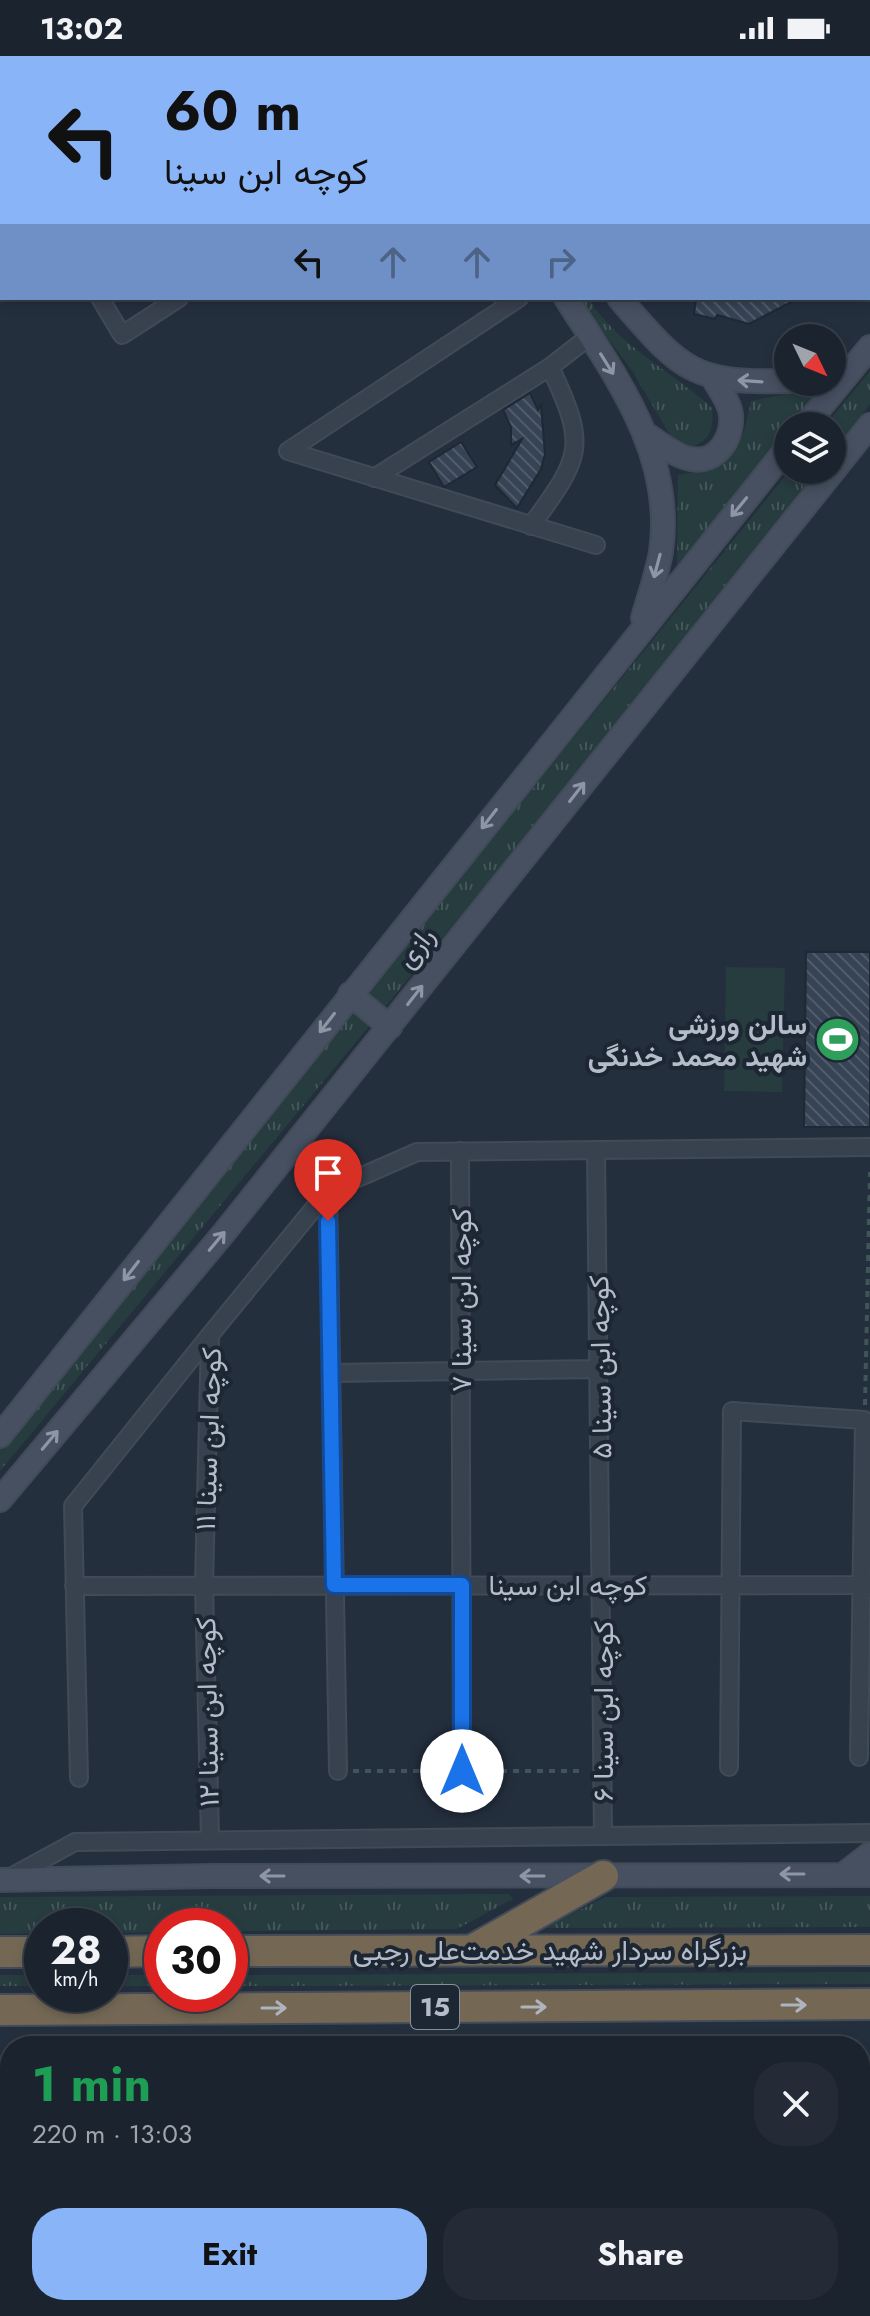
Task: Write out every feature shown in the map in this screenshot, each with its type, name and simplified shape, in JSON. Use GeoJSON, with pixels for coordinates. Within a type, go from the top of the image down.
{"type":"FeatureCollection","features":[{"type":"Feature","properties":{"kind":"highway"},"geometry":{"type":"LineString","coordinates":[[474,1949],[603,1876]]}},
{"type":"Feature","properties":{"kind":"highway","name":"بزرگراه سردار شهید خدمت‌علی رجبی"},"geometry":{"type":"LineString","coordinates":[[248,1951],[870,1950]]}},
{"type":"Feature","properties":{"kind":"highway"},"geometry":{"type":"LineString","coordinates":[[0,1952],[24,1952]]}},
{"type":"Feature","properties":{"kind":"highway","name":"بزرگراه سردار شهید خدمت‌علی رجبی"},"geometry":{"type":"LineString","coordinates":[[0,2010],[870,2004]]}},
{"type":"Feature","properties":{"kind":"street"},"geometry":{"type":"LineString","coordinates":[[101,300],[122,335],[176,300]]}},
{"type":"Feature","properties":{"kind":"street"},"geometry":{"type":"LineString","coordinates":[[516,300],[288,451],[596,545]]}},
{"type":"Feature","properties":{"kind":"street"},"geometry":{"type":"LineString","coordinates":[[567,300],[647,435],[663,510],[661,553],[640,629]]}},
{"type":"Feature","properties":{"kind":"street"},"geometry":{"type":"LineString","coordinates":[[621,300],[668,355],[690,370],[751,382],[774,381]]}},
{"type":"Feature","properties":{"kind":"street"},"geometry":{"type":"LineString","coordinates":[[374,478],[550,367],[590,336]]}},
{"type":"Feature","properties":{"kind":"street"},"geometry":{"type":"LineString","coordinates":[[846,371],[870,347]]}},
{"type":"Feature","properties":{"kind":"street"},"geometry":{"type":"LineString","coordinates":[[531,526],[565,480],[575,450],[574,416],[550,367]]}},
{"type":"Feature","properties":{"kind":"street"},"geometry":{"type":"LineString","coordinates":[[647,435],[690,459],[704,459],[719,451],[729,438],[731,413],[712,376]]}},
{"type":"Feature","properties":{"kind":"street","name":"رازی"},"geometry":{"type":"LineString","coordinates":[[0,1500],[390,1027],[870,425]]}},
{"type":"Feature","properties":{"kind":"street","name":"رازی"},"geometry":{"type":"LineString","coordinates":[[0,1436],[774,464]]}},
{"type":"Feature","properties":{"kind":"street"},"geometry":{"type":"LineString","coordinates":[[350,994],[390,1027]]}},
{"type":"Feature","properties":{"kind":"street"},"geometry":{"type":"LineString","coordinates":[[338,1771],[328,1191],[417,1152],[870,1147]]}},
{"type":"Feature","properties":{"kind":"street","name":"کوچه ابن سینا ۵"},"geometry":{"type":"LineString","coordinates":[[596,1150],[603,1585]]}},
{"type":"Feature","properties":{"kind":"street","name":"کوچه ابن سینا ۷"},"geometry":{"type":"LineString","coordinates":[[460,1151],[462,1771]]}},
{"type":"Feature","properties":{"kind":"street","name":"کوچه ابن سینا ۱۱"},"geometry":{"type":"LineString","coordinates":[[204,1586],[210,1335],[328,1191]]}},
{"type":"Feature","properties":{"kind":"street"},"geometry":{"type":"LineString","coordinates":[[79,1778],[73,1506],[210,1335]]}},
{"type":"Feature","properties":{"kind":"street"},"geometry":{"type":"LineString","coordinates":[[332,1373],[461,1368],[600,1369]]}},
{"type":"Feature","properties":{"kind":"street"},"geometry":{"type":"LineString","coordinates":[[729,1767],[732,1411],[864,1420],[866,1585],[859,1757]]}},
{"type":"Feature","properties":{"kind":"street","name":"کوچه ابن سینا ۶"},"geometry":{"type":"LineString","coordinates":[[603,1585],[603,1836]]}},
{"type":"Feature","properties":{"kind":"street","name":"کوچه ابن سینا"},"geometry":{"type":"LineString","coordinates":[[74,1586],[866,1585]]}},
{"type":"Feature","properties":{"kind":"street","name":"کوچه ابن سینا ۱۲"},"geometry":{"type":"LineString","coordinates":[[204,1586],[210,1838]]}},
{"type":"Feature","properties":{"kind":"street"},"geometry":{"type":"LineString","coordinates":[[3,1880],[75,1842],[210,1838],[870,1833]]}},
{"type":"Feature","properties":{"kind":"street"},"geometry":{"type":"LineString","coordinates":[[844,1874],[870,1854]]}},
{"type":"Feature","properties":{"kind":"street"},"geometry":{"type":"LineString","coordinates":[[3,1880],[211,1876],[870,1875]]}},
{"type":"Feature","properties":{"kind":"path"},"geometry":{"type":"LineString","coordinates":[[864,1420],[870,1172]]}},
{"type":"Feature","properties":{"kind":"green space"},"geometry":{"type":"Polygon","coordinates":[[[579,300],[590,300],[615,331],[712,408],[711,428],[706,438],[689,448],[671,437],[633,372],[579,300]]]}},
{"type":"Feature","properties":{"kind":"green space"},"geometry":{"type":"Polygon","coordinates":[[[870,371],[870,404],[846,434],[846,412],[836,412],[870,371]]]}},
{"type":"Feature","properties":{"kind":"green space"},"geometry":{"type":"Polygon","coordinates":[[[776,396],[815,396],[802,412],[774,412],[774,446],[677,565],[678,475],[712,467],[732,454],[743,434],[751,401],[776,396]]]}},
{"type":"Feature","properties":{"kind":"green space"},"geometry":{"type":"Polygon","coordinates":[[[779,484],[806,484],[463,913],[0,1471],[0,1448],[779,484]]]}},
{"type":"Feature","properties":{"kind":"green space"},"geometry":{"type":"Polygon","coordinates":[[[726,967],[785,968],[782,1092],[724,1091],[726,967]]]}},
{"type":"Feature","properties":{"kind":"green space"},"geometry":{"type":"Polygon","coordinates":[[[509,1894],[513,1899],[457,1929],[248,1931],[248,1908],[144,1908],[144,1932],[128,1933],[128,1908],[24,1908],[24,1933],[0,1934],[0,1897],[509,1894]]]}},
{"type":"Feature","properties":{"kind":"green space"},"geometry":{"type":"Polygon","coordinates":[[[870,1896],[870,1927],[544,1928],[605,1897],[870,1896]]]}},
{"type":"Feature","properties":{"kind":"green space"},"geometry":{"type":"Polygon","coordinates":[[[870,1972],[870,1984],[248,1986],[248,1975],[870,1972]]]}},
{"type":"Feature","properties":{"kind":"green space"},"geometry":{"type":"Polygon","coordinates":[[[0,1975],[24,1975],[24,1986],[0,1986],[0,1975]]]}},
{"type":"Feature","properties":{"kind":"green space"},"geometry":{"type":"Polygon","coordinates":[[[128,1975],[144,1975],[144,1986],[128,1986],[128,1975]]]}},
{"type":"Feature","properties":{"kind":"building"},"geometry":{"type":"Polygon","coordinates":[[[696,300],[795,300],[749,324],[717,315],[715,319],[694,314],[696,300]]]}},
{"type":"Feature","properties":{"kind":"building"},"geometry":{"type":"Polygon","coordinates":[[[530,393],[538,410],[541,405],[545,454],[541,469],[517,508],[495,485],[522,439],[511,445],[511,427],[503,410],[530,393]]]}},
{"type":"Feature","properties":{"kind":"building"},"geometry":{"type":"Polygon","coordinates":[[[461,442],[477,467],[444,487],[429,462],[461,442]]]}},
{"type":"Feature","properties":{"kind":"building","name":"سالن ورزشی شهید محمد خدنگی"},"geometry":{"type":"Polygon","coordinates":[[[806,952],[870,952],[870,1127],[804,1127],[806,952]]]}},
{"type":"Feature","properties":{"kind":"place","name":"سالن ورزشی شهید محمد خدنگی"},"geometry":{"type":"Point","coordinates":[838,1040]}},
{"type":"Feature","properties":{"kind":"route"},"geometry":{"type":"LineString","coordinates":[[328,1221],[334,1585],[462,1585],[462,1771]]}}]}
